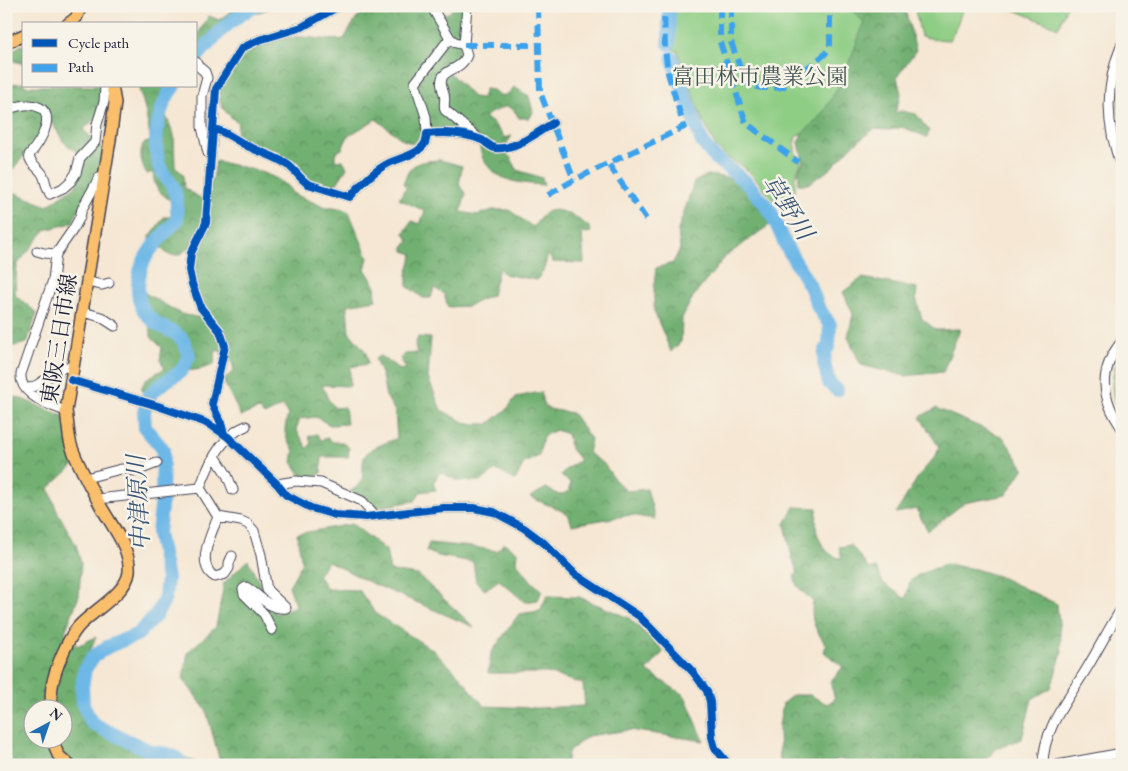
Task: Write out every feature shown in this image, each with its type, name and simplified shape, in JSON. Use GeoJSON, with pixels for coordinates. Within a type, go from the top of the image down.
{"type":"FeatureCollection","features":[{"type":"Feature","properties":{"kind":"main road"},"geometry":{"type":"LineString","coordinates":[[70,22],[76,18],[81,6]]}},
{"type":"Feature","properties":{"kind":"main road"},"geometry":{"type":"LineString","coordinates":[[6,43],[22,35]]}},
{"type":"Feature","properties":{"kind":"main road","name":"東阪三日市線"},"geometry":{"type":"LineString","coordinates":[[52,698],[54,677],[74,633],[84,621],[119,592],[128,578],[128,556],[86,478],[71,445],[66,411],[115,103],[112,88]]}},
{"type":"Feature","properties":{"kind":"main road"},"geometry":{"type":"LineString","coordinates":[[56,748],[58,755],[69,765]]}},
{"type":"Feature","properties":{"kind":"street"},"geometry":{"type":"LineString","coordinates":[[226,436],[212,404],[225,346],[220,331],[201,308],[189,270],[190,253],[206,223],[216,89],[242,48],[259,40],[302,27],[339,6]]}},
{"type":"Feature","properties":{"kind":"street"},"geometry":{"type":"LineString","coordinates":[[431,6],[450,38],[456,43],[464,45]]}},
{"type":"Feature","properties":{"kind":"street"},"geometry":{"type":"LineString","coordinates":[[467,6],[464,45],[467,55],[460,65],[441,79],[440,88],[444,96],[444,107],[481,140],[494,148],[510,147],[552,123]]}},
{"type":"Feature","properties":{"kind":"street"},"geometry":{"type":"LineString","coordinates":[[214,129],[220,130],[251,148],[272,155],[287,164],[308,184],[350,197],[367,178],[387,164],[423,147],[427,134],[426,117],[415,83],[450,38]]}},
{"type":"Feature","properties":{"kind":"street"},"geometry":{"type":"LineString","coordinates":[[1122,44],[1113,66],[1108,90],[1112,142],[1122,168]]}},
{"type":"Feature","properties":{"kind":"street"},"geometry":{"type":"LineString","coordinates":[[198,66],[205,72],[207,78],[202,96],[202,126],[208,154],[212,155]]}},
{"type":"Feature","properties":{"kind":"street"},"geometry":{"type":"LineString","coordinates":[[6,109],[28,104],[38,107],[45,113],[47,122],[43,136],[29,155],[30,161],[43,176],[45,186],[50,194],[63,188],[71,181],[76,173],[80,158],[95,142],[97,124],[104,102],[105,88]]}},
{"type":"Feature","properties":{"kind":"street"},"geometry":{"type":"LineString","coordinates":[[427,134],[450,133],[481,140]]}},
{"type":"Feature","properties":{"kind":"street"},"geometry":{"type":"LineString","coordinates":[[66,411],[41,402],[27,389],[21,380],[21,374],[53,280],[56,254],[74,228],[82,208],[94,190],[97,181],[99,178],[104,177]]}},
{"type":"Feature","properties":{"kind":"street"},"geometry":{"type":"LineString","coordinates":[[37,251],[56,254]]}},
{"type":"Feature","properties":{"kind":"street"},"geometry":{"type":"LineString","coordinates":[[88,282],[102,285],[109,283]]}},
{"type":"Feature","properties":{"kind":"street"},"geometry":{"type":"LineString","coordinates":[[83,312],[101,317],[116,326]]}},
{"type":"Feature","properties":{"kind":"street"},"geometry":{"type":"LineString","coordinates":[[1122,342],[1107,366],[1105,386],[1110,407],[1122,428]]}},
{"type":"Feature","properties":{"kind":"street"},"geometry":{"type":"LineString","coordinates":[[27,389],[38,385],[64,367],[72,374],[135,399],[204,422],[226,436],[292,499],[324,513],[353,517],[442,508],[474,508],[494,512],[524,528],[544,543],[575,574],[630,608],[693,672],[707,691],[710,702],[712,737],[716,748],[729,765]]}},
{"type":"Feature","properties":{"kind":"street"},"geometry":{"type":"LineString","coordinates":[[200,488],[206,471],[226,436],[246,426]]}},
{"type":"Feature","properties":{"kind":"street"},"geometry":{"type":"LineString","coordinates":[[215,456],[227,474],[233,490]]}},
{"type":"Feature","properties":{"kind":"street"},"geometry":{"type":"LineString","coordinates":[[114,471],[124,462]]}},
{"type":"Feature","properties":{"kind":"street"},"geometry":{"type":"LineString","coordinates":[[86,478],[127,469],[136,471],[157,463]]}},
{"type":"Feature","properties":{"kind":"street"},"geometry":{"type":"LineString","coordinates":[[277,484],[296,481],[321,482],[362,501],[376,516]]}},
{"type":"Feature","properties":{"kind":"street"},"geometry":{"type":"LineString","coordinates":[[97,499],[200,488]]}},
{"type":"Feature","properties":{"kind":"street"},"geometry":{"type":"LineString","coordinates":[[200,488],[218,517],[241,521],[248,524],[254,531],[261,555],[267,590],[286,608],[282,609],[264,603],[252,590],[246,587],[243,589],[244,594],[264,614],[272,630]]}},
{"type":"Feature","properties":{"kind":"street"},"geometry":{"type":"LineString","coordinates":[[218,517],[205,559],[209,573],[215,576],[225,574],[229,568],[232,556]]}},
{"type":"Feature","properties":{"kind":"street"},"geometry":{"type":"LineString","coordinates":[[1044,765],[1045,746],[1056,718],[1087,669],[1106,631],[1122,608]]}},
{"type":"Feature","properties":{"kind":"street"},"geometry":{"type":"LineString","coordinates":[[1057,765],[1122,753]]}},
{"type":"Feature","properties":{"kind":"green space"},"geometry":{"type":"Polygon","coordinates":[[[238,6],[277,6],[245,18],[229,28],[198,61],[198,34],[209,16],[219,20],[238,6]]]}},
{"type":"Feature","properties":{"kind":"green space"},"geometry":{"type":"Polygon","coordinates":[[[378,6],[383,6],[398,14],[427,8],[441,14],[449,13],[455,6],[465,6],[464,27],[457,59],[448,71],[473,97],[482,98],[485,89],[493,90],[502,96],[509,93],[514,87],[529,96],[533,112],[530,118],[519,118],[514,110],[507,106],[490,113],[485,118],[493,123],[505,138],[512,136],[502,150],[511,158],[517,170],[542,178],[544,185],[511,181],[497,174],[483,159],[477,136],[431,129],[425,133],[422,143],[416,145],[403,140],[376,119],[348,136],[342,149],[335,153],[335,161],[343,160],[347,168],[334,188],[308,182],[236,135],[238,123],[224,110],[221,105],[220,94],[221,88],[240,56],[246,50],[276,39],[289,37],[344,39],[361,14],[378,6]]]}},
{"type":"Feature","properties":{"kind":"green space","name":"富田林市農業公園"},"geometry":{"type":"Polygon","coordinates":[[[671,6],[847,6],[864,22],[849,61],[822,114],[795,138],[795,151],[801,163],[795,177],[795,193],[782,208],[744,167],[729,159],[716,147],[702,119],[677,50],[673,50],[671,6]]]}},
{"type":"Feature","properties":{"kind":"green space"},"geometry":{"type":"Polygon","coordinates":[[[845,6],[904,6],[916,50],[897,77],[901,94],[895,113],[901,111],[916,114],[929,131],[927,137],[902,127],[890,130],[874,129],[853,145],[829,170],[808,184],[798,184],[799,170],[803,162],[799,142],[845,6]]]}},
{"type":"Feature","properties":{"kind":"green space"},"geometry":{"type":"Polygon","coordinates":[[[914,6],[965,6],[949,40],[921,36],[914,6]]]}},
{"type":"Feature","properties":{"kind":"green space"},"geometry":{"type":"Polygon","coordinates":[[[1005,6],[1067,6],[1058,28],[1005,6]]]}},
{"type":"Feature","properties":{"kind":"green space"},"geometry":{"type":"Polygon","coordinates":[[[22,45],[22,63],[6,59],[6,55],[22,45]]]}},
{"type":"Feature","properties":{"kind":"green space"},"geometry":{"type":"Polygon","coordinates":[[[1122,70],[1122,142],[1118,105],[1122,70]]]}},
{"type":"Feature","properties":{"kind":"green space"},"geometry":{"type":"Polygon","coordinates":[[[22,83],[22,88],[101,88],[99,115],[83,130],[103,147],[102,164],[72,223],[45,230],[17,265],[15,295],[37,313],[27,343],[6,348],[6,189],[47,206],[76,186],[86,160],[63,141],[51,121],[6,177],[6,84],[22,83]]]}},
{"type":"Feature","properties":{"kind":"green space"},"geometry":{"type":"Polygon","coordinates":[[[140,88],[167,88],[161,104],[174,135],[175,167],[183,174],[184,188],[202,199],[213,179],[216,161],[269,175],[287,186],[292,193],[326,208],[340,208],[349,212],[368,258],[365,269],[375,285],[376,300],[347,305],[349,332],[366,352],[368,364],[350,367],[350,386],[322,385],[328,399],[335,408],[345,407],[347,424],[330,425],[316,417],[300,419],[296,429],[307,448],[311,444],[309,436],[317,434],[321,440],[327,438],[333,442],[343,442],[349,448],[348,457],[322,457],[321,474],[312,477],[300,474],[292,462],[294,450],[285,434],[288,415],[283,406],[264,415],[259,409],[241,416],[223,380],[234,371],[231,360],[224,353],[216,350],[214,365],[201,369],[171,373],[146,394],[141,389],[146,379],[165,368],[160,360],[162,348],[151,337],[149,326],[161,329],[163,319],[151,314],[144,306],[145,293],[181,314],[201,318],[209,313],[195,283],[190,246],[180,255],[169,255],[149,238],[164,217],[172,217],[174,213],[173,203],[158,190],[153,172],[147,174],[142,163],[141,152],[143,144],[151,141],[140,88]]]}},
{"type":"Feature","properties":{"kind":"green space"},"geometry":{"type":"Polygon","coordinates":[[[440,160],[462,166],[459,185],[466,193],[461,212],[477,215],[493,210],[509,210],[533,227],[549,211],[561,211],[574,216],[589,227],[591,232],[582,234],[584,263],[553,262],[548,254],[544,269],[537,280],[504,274],[499,268],[492,295],[468,306],[448,307],[444,294],[434,288],[431,298],[423,298],[407,286],[407,274],[413,254],[404,251],[404,246],[409,241],[404,233],[412,221],[420,224],[425,211],[399,199],[406,187],[403,184],[412,167],[420,162],[440,160]]]}},
{"type":"Feature","properties":{"kind":"green space"},"geometry":{"type":"Polygon","coordinates":[[[708,175],[733,179],[749,187],[756,192],[775,221],[726,256],[693,297],[682,318],[681,342],[671,352],[654,311],[656,268],[673,263],[680,249],[678,230],[694,182],[708,175]]]}},
{"type":"Feature","properties":{"kind":"green space"},"geometry":{"type":"Polygon","coordinates":[[[862,278],[917,288],[916,298],[922,319],[936,330],[960,329],[943,372],[905,376],[861,365],[848,337],[853,314],[843,292],[862,278]]]}},
{"type":"Feature","properties":{"kind":"green space"},"geometry":{"type":"Polygon","coordinates":[[[418,337],[431,338],[428,378],[441,410],[468,424],[488,424],[507,409],[516,397],[541,392],[544,405],[549,409],[572,413],[591,439],[588,453],[604,464],[615,480],[627,491],[647,489],[655,519],[630,515],[572,525],[569,516],[562,511],[530,497],[546,488],[559,495],[568,492],[571,483],[561,476],[565,470],[580,460],[571,449],[567,434],[556,430],[543,436],[539,456],[524,463],[515,480],[496,470],[481,481],[459,481],[440,472],[433,483],[436,490],[420,492],[415,501],[372,508],[350,491],[361,482],[363,461],[369,451],[397,438],[395,411],[386,396],[382,376],[375,359],[380,356],[401,370],[406,368],[400,359],[405,354],[417,353],[415,345],[418,337]]]}},
{"type":"Feature","properties":{"kind":"green space"},"geometry":{"type":"Polygon","coordinates":[[[1122,351],[1122,417],[1114,401],[1112,384],[1115,367],[1122,351]]]}},
{"type":"Feature","properties":{"kind":"green space"},"geometry":{"type":"Polygon","coordinates":[[[17,397],[63,416],[74,465],[49,488],[56,509],[76,545],[81,563],[79,596],[65,632],[77,646],[96,637],[76,682],[81,711],[92,727],[129,744],[187,758],[201,765],[6,765],[6,401],[17,397]]]}},
{"type":"Feature","properties":{"kind":"green space"},"geometry":{"type":"Polygon","coordinates":[[[936,408],[1003,437],[1024,468],[1006,495],[964,503],[928,531],[916,509],[896,513],[920,474],[936,456],[939,447],[920,417],[936,408]]]}},
{"type":"Feature","properties":{"kind":"green space"},"geometry":{"type":"Polygon","coordinates":[[[794,507],[817,508],[817,533],[826,550],[833,556],[842,558],[839,547],[851,545],[869,569],[876,568],[883,583],[906,599],[910,581],[918,575],[946,564],[975,569],[998,576],[1057,604],[1062,652],[1051,688],[1032,699],[1022,739],[996,749],[983,765],[846,765],[840,759],[825,765],[780,765],[779,726],[783,703],[793,695],[810,695],[827,704],[835,699],[830,682],[843,667],[824,652],[826,645],[813,620],[813,602],[797,586],[794,576],[798,573],[792,558],[785,524],[794,507]]]}},
{"type":"Feature","properties":{"kind":"green space"},"geometry":{"type":"Polygon","coordinates":[[[352,524],[386,550],[390,571],[418,575],[474,627],[369,582],[328,561],[318,575],[327,589],[359,590],[376,614],[433,650],[458,674],[484,706],[536,708],[585,706],[583,684],[547,673],[488,673],[491,653],[519,614],[540,611],[547,596],[579,597],[629,618],[664,651],[647,671],[685,696],[704,741],[629,730],[588,736],[568,752],[566,765],[221,765],[206,710],[183,679],[188,652],[216,627],[224,583],[248,560],[275,614],[296,606],[289,586],[302,563],[297,534],[352,524]]]}},
{"type":"Feature","properties":{"kind":"green space"},"geometry":{"type":"Polygon","coordinates":[[[429,543],[497,551],[504,543],[517,552],[516,562],[533,583],[542,590],[538,600],[525,602],[499,580],[485,590],[476,582],[473,562],[438,556],[426,551],[429,543]]]}},
{"type":"Feature","properties":{"kind":"waterway","name":"中津原川"},"geometry":{"type":"LineString","coordinates":[[198,56],[230,22],[255,6]]}},
{"type":"Feature","properties":{"kind":"waterway","name":"草野川"},"geometry":{"type":"LineString","coordinates":[[669,6],[669,44]]}},
{"type":"Feature","properties":{"kind":"waterway","name":"草野川"},"geometry":{"type":"LineString","coordinates":[[672,58],[702,142],[714,157],[747,183],[771,212],[786,246],[811,288],[818,307],[830,325],[829,345],[825,352],[824,363],[829,383],[837,390]]}},
{"type":"Feature","properties":{"kind":"waterway","name":"中津原川"},"geometry":{"type":"LineString","coordinates":[[172,88],[160,113],[156,145],[160,168],[172,185],[175,193],[177,220],[145,258],[141,267],[138,289],[140,302],[146,313],[158,325],[179,336],[183,340],[189,356],[181,371],[158,387],[148,397],[144,412],[145,428],[163,449],[162,499],[158,533],[167,579],[165,598],[156,615],[138,634],[107,647],[94,656],[85,669],[82,687],[83,704],[91,722],[152,752],[167,754],[176,758],[184,765]]}},
{"type":"Feature","properties":{"kind":"marked path"},"geometry":{"type":"LineString","coordinates":[[538,6],[540,92],[574,180]]}},
{"type":"Feature","properties":{"kind":"marked path"},"geometry":{"type":"LineString","coordinates":[[548,195],[574,180],[684,127],[668,73],[665,48],[664,6]]}},
{"type":"Feature","properties":{"kind":"marked path"},"geometry":{"type":"LineString","coordinates":[[720,6],[720,42],[746,123],[798,162]]}},
{"type":"Feature","properties":{"kind":"marked path"},"geometry":{"type":"LineString","coordinates":[[731,6],[731,42],[744,79],[747,83],[756,87],[767,88],[783,87],[824,55],[830,47],[830,6]]}},
{"type":"Feature","properties":{"kind":"marked path"},"geometry":{"type":"LineString","coordinates":[[464,45],[539,45]]}},
{"type":"Feature","properties":{"kind":"marked path"},"geometry":{"type":"LineString","coordinates":[[609,165],[646,219]]}},
{"type":"Feature","properties":{"kind":"cycle path"},"geometry":{"type":"LineString","coordinates":[[224,434],[212,404],[225,346],[220,331],[201,308],[189,270],[191,253],[206,223],[216,89],[242,48],[259,40],[302,27],[339,6]]}},
{"type":"Feature","properties":{"kind":"cycle path"},"geometry":{"type":"LineString","coordinates":[[214,129],[284,162],[308,184],[350,197],[378,170],[389,163],[418,151],[425,143],[427,134],[462,134],[482,140],[495,148],[503,148],[518,144],[553,123]]}},
{"type":"Feature","properties":{"kind":"cycle path"},"geometry":{"type":"LineString","coordinates":[[71,380],[204,422],[228,437],[286,495],[311,508],[335,515],[366,517],[443,508],[474,508],[494,512],[524,528],[544,543],[575,574],[639,616],[693,672],[707,691],[715,748],[729,765]]}}]}
